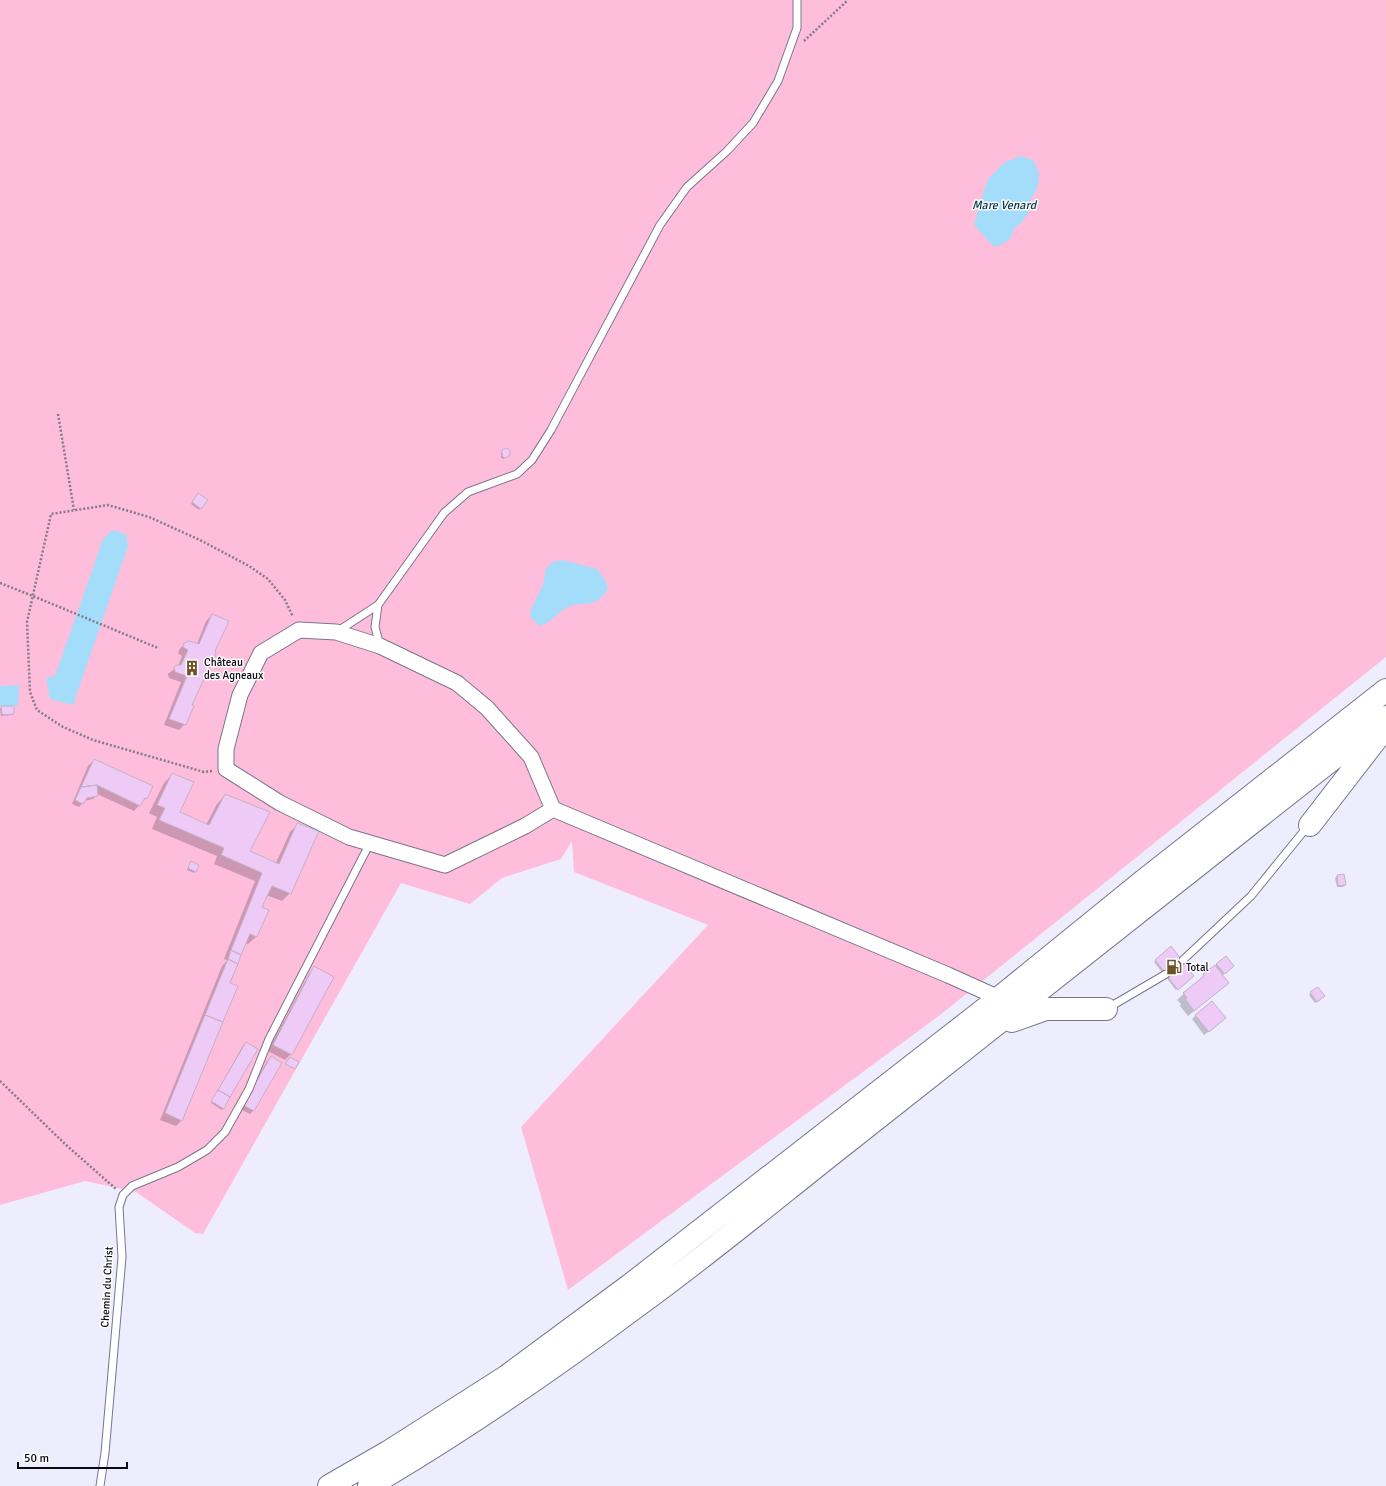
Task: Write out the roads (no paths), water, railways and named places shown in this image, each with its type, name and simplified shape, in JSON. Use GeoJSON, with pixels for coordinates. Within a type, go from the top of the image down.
{"type":"FeatureCollection","features":[{"type":"Feature","properties":{"kind":"highway"},"geometry":{"type":"LineString","coordinates":[[329,1486],[458,1408],[519,1367],[630,1285],[999,998],[1143,880],[1386,690]]}},
{"type":"Feature","properties":{"kind":"highway"},"geometry":{"type":"LineString","coordinates":[[369,1486],[524,1388],[642,1303],[994,1028],[1386,717]]}},
{"type":"Feature","properties":{"kind":"highway"},"geometry":{"type":"LineString","coordinates":[[1310,825],[1386,727]]}},
{"type":"Feature","properties":{"kind":"highway"},"geometry":{"type":"LineString","coordinates":[[994,1028],[1046,1009],[1106,1009]]}},
{"type":"Feature","properties":{"kind":"street"},"geometry":{"type":"LineString","coordinates":[[553,809],[525,826],[445,865],[349,837],[280,803],[226,769],[226,749],[240,695],[261,653],[299,630],[336,632],[380,646],[457,682],[487,708],[531,757],[553,809],[999,998]]}},
{"type":"Feature","properties":{"kind":"lane"},"geometry":{"type":"LineString","coordinates":[[336,632],[378,605],[444,513],[468,492],[517,474],[532,460],[551,430],[660,225],[687,187],[753,124],[778,81],[797,28],[797,0]]}},
{"type":"Feature","properties":{"kind":"lane"},"geometry":{"type":"LineString","coordinates":[[378,605],[375,627],[380,646]]}},
{"type":"Feature","properties":{"kind":"lane"},"geometry":{"type":"LineString","coordinates":[[1183,960],[1251,896],[1310,825]]}},
{"type":"Feature","properties":{"kind":"lane","name":"Chemin du Christ"},"geometry":{"type":"LineString","coordinates":[[100,1486],[105,1453],[122,1257],[119,1207],[123,1195],[132,1186],[178,1167],[207,1150],[225,1132],[249,1088],[269,1039],[370,843]]}},
{"type":"Feature","properties":{"kind":"lane"},"geometry":{"type":"LineString","coordinates":[[1106,1009],[1166,974]]}},
{"type":"Feature","properties":{"kind":"water","name":"Mare Venard"},"geometry":{"type":"Polygon","coordinates":[[[1021,156],[1033,160],[1039,173],[1038,186],[1029,203],[1029,211],[1023,221],[1014,229],[1010,239],[999,246],[993,246],[974,225],[982,196],[988,179],[1005,162],[1021,156]]]}},
{"type":"Feature","properties":{"kind":"water"},"geometry":{"type":"Polygon","coordinates":[[[112,530],[126,534],[128,546],[73,705],[50,699],[46,678],[55,676],[103,539],[112,530]]]}},
{"type":"Feature","properties":{"kind":"water"},"geometry":{"type":"Polygon","coordinates":[[[563,560],[597,569],[605,580],[608,588],[603,596],[598,600],[592,603],[577,604],[569,607],[540,626],[532,619],[530,615],[531,609],[543,585],[546,568],[553,562],[563,560]]]}},
{"type":"Feature","properties":{"kind":"water"},"geometry":{"type":"Polygon","coordinates":[[[19,685],[18,706],[0,706],[0,686],[19,685]]]}},
{"type":"Feature","properties":{"kind":"place","name":"Château des Agneaux"},"geometry":{"type":"Point","coordinates":[192,668]}},
{"type":"Feature","properties":{"kind":"place","name":"Total"},"geometry":{"type":"Point","coordinates":[1174,967]}}]}
